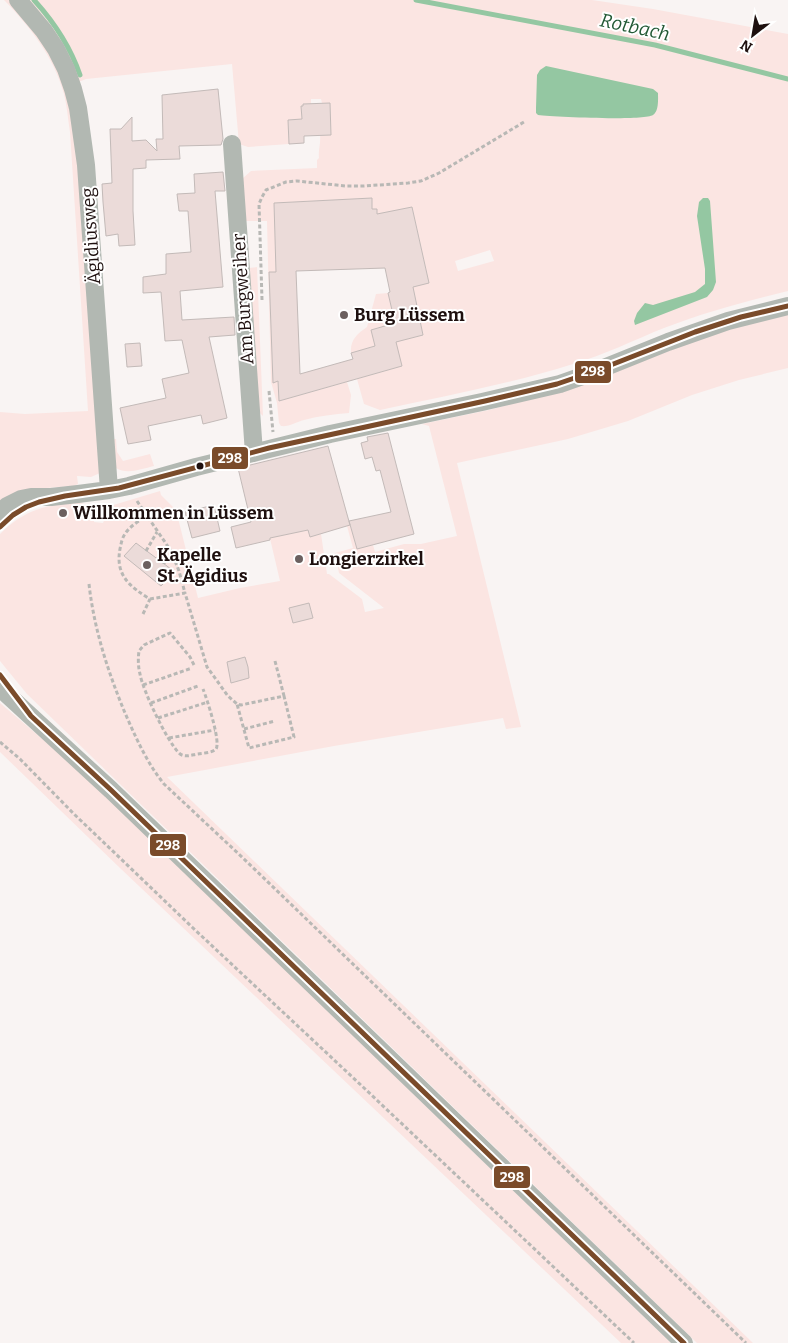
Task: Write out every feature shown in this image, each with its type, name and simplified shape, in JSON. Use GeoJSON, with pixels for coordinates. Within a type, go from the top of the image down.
{"type":"FeatureCollection","features":[{"type":"Feature","properties":{"kind":"street","name":"Ägidiusweg"},"geometry":{"type":"LineString","coordinates":[[18,0],[44,31],[66,69],[78,108],[83,134],[109,490]]}},
{"type":"Feature","properties":{"kind":"street","name":"Am Burgweiher"},"geometry":{"type":"LineString","coordinates":[[232,144],[254,453]]}},
{"type":"Feature","properties":{"kind":"street"},"geometry":{"type":"LineString","coordinates":[[0,512],[21,499],[109,490],[134,485],[196,467],[330,434],[560,384],[728,321],[788,306]]}},
{"type":"Feature","properties":{"kind":"street"},"geometry":{"type":"LineString","coordinates":[[0,527],[28,505],[51,497]]}},
{"type":"Feature","properties":{"kind":"street"},"geometry":{"type":"LineString","coordinates":[[0,675],[32,716]]}},
{"type":"Feature","properties":{"kind":"street"},"geometry":{"type":"LineString","coordinates":[[0,688],[111,790],[684,1343]]}},
{"type":"Feature","properties":{"kind":"path"},"geometry":{"type":"LineString","coordinates":[[263,305],[259,204],[266,190],[286,182],[297,181],[346,186],[421,181],[431,178],[524,122]]}},
{"type":"Feature","properties":{"kind":"path"},"geometry":{"type":"LineString","coordinates":[[268,384],[274,448]]}},
{"type":"Feature","properties":{"kind":"path"},"geometry":{"type":"LineString","coordinates":[[138,503],[165,542],[176,562],[207,667],[219,686],[237,704],[249,748],[294,737],[275,661]]}},
{"type":"Feature","properties":{"kind":"path"},"geometry":{"type":"LineString","coordinates":[[146,516],[126,533],[121,543],[119,561],[122,574],[128,582],[150,599],[186,593]]}},
{"type":"Feature","properties":{"kind":"path"},"geometry":{"type":"LineString","coordinates":[[146,551],[157,531]]}},
{"type":"Feature","properties":{"kind":"path"},"geometry":{"type":"LineString","coordinates":[[164,564],[165,542]]}},
{"type":"Feature","properties":{"kind":"path"},"geometry":{"type":"LineString","coordinates":[[89,584],[91,604],[102,651],[133,731],[154,772],[164,784],[746,1343]]}},
{"type":"Feature","properties":{"kind":"path"},"geometry":{"type":"LineString","coordinates":[[144,614],[150,599]]}},
{"type":"Feature","properties":{"kind":"path"},"geometry":{"type":"LineString","coordinates":[[143,685],[193,666],[190,657],[170,633],[144,645],[139,651],[139,669],[143,685],[169,738],[180,754],[188,756],[215,750],[217,743],[208,702],[203,689]]}},
{"type":"Feature","properties":{"kind":"path"},"geometry":{"type":"LineString","coordinates":[[151,703],[198,686]]}},
{"type":"Feature","properties":{"kind":"path"},"geometry":{"type":"LineString","coordinates":[[237,704],[247,705],[284,696]]}},
{"type":"Feature","properties":{"kind":"path"},"geometry":{"type":"LineString","coordinates":[[158,718],[208,702]]}},
{"type":"Feature","properties":{"kind":"path"},"geometry":{"type":"LineString","coordinates":[[244,729],[275,721]]}},
{"type":"Feature","properties":{"kind":"path"},"geometry":{"type":"LineString","coordinates":[[169,738],[215,730]]}},
{"type":"Feature","properties":{"kind":"path"},"geometry":{"type":"LineString","coordinates":[[0,742],[20,759],[179,915],[634,1343]]}},
{"type":"Feature","properties":{"kind":"shaded area"},"geometry":{"type":"Polygon","coordinates":[[[4,0],[13,0],[55,58],[78,127],[100,473],[91,477],[77,476],[78,484],[74,486],[32,489],[0,505],[0,412],[25,414],[88,411],[70,132],[65,99],[60,80],[40,43],[4,0]]]}},
{"type":"Feature","properties":{"kind":"shaded area"},"geometry":{"type":"Polygon","coordinates":[[[24,0],[592,0],[653,9],[788,34],[788,291],[695,317],[585,360],[525,378],[380,410],[364,404],[357,379],[402,366],[395,341],[387,325],[371,330],[375,346],[351,353],[351,348],[355,338],[367,327],[376,294],[388,293],[399,341],[423,335],[413,287],[429,283],[412,207],[377,214],[377,209],[372,209],[372,198],[274,203],[276,272],[269,272],[273,382],[278,381],[279,401],[347,382],[351,395],[349,413],[315,417],[281,426],[271,382],[267,221],[245,221],[242,179],[251,171],[317,168],[320,135],[331,134],[330,103],[322,103],[321,99],[311,99],[311,104],[303,104],[301,106],[302,119],[288,120],[289,144],[248,147],[239,144],[232,64],[86,79],[76,83],[24,0]],[[490,250],[455,261],[458,271],[494,261],[490,250]]]}},
{"type":"Feature","properties":{"kind":"shaded area"},"geometry":{"type":"Polygon","coordinates":[[[546,66],[653,89],[658,93],[656,111],[653,115],[633,118],[538,115],[536,113],[537,75],[546,66]]]}},
{"type":"Feature","properties":{"kind":"shaded area"},"geometry":{"type":"Polygon","coordinates":[[[703,198],[708,198],[710,201],[716,282],[713,290],[707,297],[635,325],[634,321],[637,313],[645,303],[653,305],[695,292],[705,284],[705,269],[697,216],[699,202],[703,198]]]}},
{"type":"Feature","properties":{"kind":"shaded area"},"geometry":{"type":"Polygon","coordinates":[[[257,267],[263,416],[258,407],[249,268],[257,267]]]}},
{"type":"Feature","properties":{"kind":"shaded area"},"geometry":{"type":"Polygon","coordinates":[[[788,314],[788,368],[739,380],[692,395],[628,421],[568,439],[457,463],[521,727],[506,729],[503,718],[334,746],[167,777],[753,1343],[697,1343],[27,694],[0,661],[0,534],[15,521],[33,511],[68,503],[79,503],[88,506],[94,512],[94,522],[103,523],[110,506],[160,491],[161,495],[176,510],[198,598],[280,581],[256,479],[308,530],[310,537],[321,534],[324,554],[319,554],[320,559],[325,560],[327,574],[362,599],[365,612],[384,608],[339,573],[335,553],[353,548],[347,526],[350,525],[357,549],[373,545],[375,552],[404,544],[421,544],[457,536],[429,426],[422,424],[489,410],[547,394],[705,335],[788,314]]]}},
{"type":"Feature","properties":{"kind":"shaded area"},"geometry":{"type":"Polygon","coordinates":[[[114,439],[116,439],[117,452],[123,461],[150,454],[154,466],[129,471],[116,468],[114,439]]]}},
{"type":"Feature","properties":{"kind":"shaded area"},"geometry":{"type":"Polygon","coordinates":[[[0,703],[103,794],[671,1343],[621,1343],[120,868],[0,752],[0,703]]]}},
{"type":"Feature","properties":{"kind":"building"},"geometry":{"type":"Polygon","coordinates":[[[218,89],[223,139],[221,145],[179,146],[180,159],[146,160],[146,168],[133,169],[135,245],[119,246],[118,234],[106,236],[103,202],[102,184],[112,183],[110,129],[121,129],[132,117],[132,141],[146,140],[157,151],[156,139],[163,139],[162,95],[218,89]]]}},
{"type":"Feature","properties":{"kind":"building"},"geometry":{"type":"Polygon","coordinates":[[[330,103],[331,135],[304,136],[304,143],[289,144],[288,120],[302,119],[301,106],[303,104],[330,103]]]}},
{"type":"Feature","properties":{"kind":"building"},"geometry":{"type":"Polygon","coordinates":[[[223,172],[225,191],[215,191],[223,287],[180,291],[182,320],[234,317],[235,335],[209,337],[227,418],[203,424],[201,415],[148,426],[151,440],[128,444],[120,408],[166,398],[162,379],[189,373],[182,340],[165,341],[161,292],[143,293],[143,277],[166,274],[166,254],[191,252],[188,211],[179,211],[177,194],[195,193],[194,174],[223,172]]]}},
{"type":"Feature","properties":{"kind":"building"},"geometry":{"type":"Polygon","coordinates":[[[372,198],[372,209],[377,209],[377,214],[412,207],[429,283],[413,287],[423,335],[396,342],[402,366],[279,401],[278,381],[273,383],[269,272],[276,272],[274,203],[372,198]],[[385,268],[296,271],[300,374],[353,359],[351,353],[375,346],[371,330],[395,323],[388,293],[390,292],[385,268]]]}},
{"type":"Feature","properties":{"kind":"building"},"geometry":{"type":"Polygon","coordinates":[[[140,343],[142,366],[127,367],[125,344],[140,343]]]}},
{"type":"Feature","properties":{"kind":"building"},"geometry":{"type":"Polygon","coordinates":[[[388,433],[414,534],[357,549],[349,521],[391,512],[380,470],[376,471],[372,457],[365,459],[361,443],[368,441],[367,437],[388,433]]]}},
{"type":"Feature","properties":{"kind":"building"},"geometry":{"type":"Polygon","coordinates":[[[328,446],[350,525],[310,537],[308,530],[236,548],[231,527],[251,522],[238,468],[328,446]]]}},
{"type":"Feature","properties":{"kind":"building"},"geometry":{"type":"Polygon","coordinates":[[[214,505],[220,531],[192,538],[185,512],[214,505]]]}},
{"type":"Feature","properties":{"kind":"building","name":"Kapelle St. Ägidius"},"geometry":{"type":"Polygon","coordinates":[[[136,543],[175,572],[161,586],[124,556],[136,543]]]}},
{"type":"Feature","properties":{"kind":"building"},"geometry":{"type":"Polygon","coordinates":[[[309,603],[313,618],[293,623],[289,608],[309,603]]]}},
{"type":"Feature","properties":{"kind":"building"},"geometry":{"type":"Polygon","coordinates":[[[245,657],[249,678],[231,683],[227,662],[245,657]]]}},
{"type":"Feature","properties":{"kind":"waterway"},"geometry":{"type":"LineString","coordinates":[[34,0],[61,35],[80,75]]}},
{"type":"Feature","properties":{"kind":"waterway","name":"Rotbach"},"geometry":{"type":"LineString","coordinates":[[416,0],[655,45],[788,79]]}},
{"type":"Feature","properties":{"kind":"transit line","name":"298"},"geometry":{"type":"LineString","coordinates":[[0,527],[13,515],[39,502],[119,488],[269,448],[557,384],[695,332],[741,317],[788,306]]}},
{"type":"Feature","properties":{"kind":"transit line","name":"298"},"geometry":{"type":"LineString","coordinates":[[0,675],[31,716],[111,790],[684,1343]]}},
{"type":"Feature","properties":{"kind":"place","name":"Burg Lüssem"},"geometry":{"type":"Point","coordinates":[344,315]}},
{"type":"Feature","properties":{"kind":"place","name":"Willkommen in Lüssem"},"geometry":{"type":"Point","coordinates":[63,513]}},
{"type":"Feature","properties":{"kind":"place","name":"Longierzirkel"},"geometry":{"type":"Point","coordinates":[299,559]}},
{"type":"Feature","properties":{"kind":"place","name":"Kapelle St. Ägidius"},"geometry":{"type":"Point","coordinates":[147,565]}}]}
